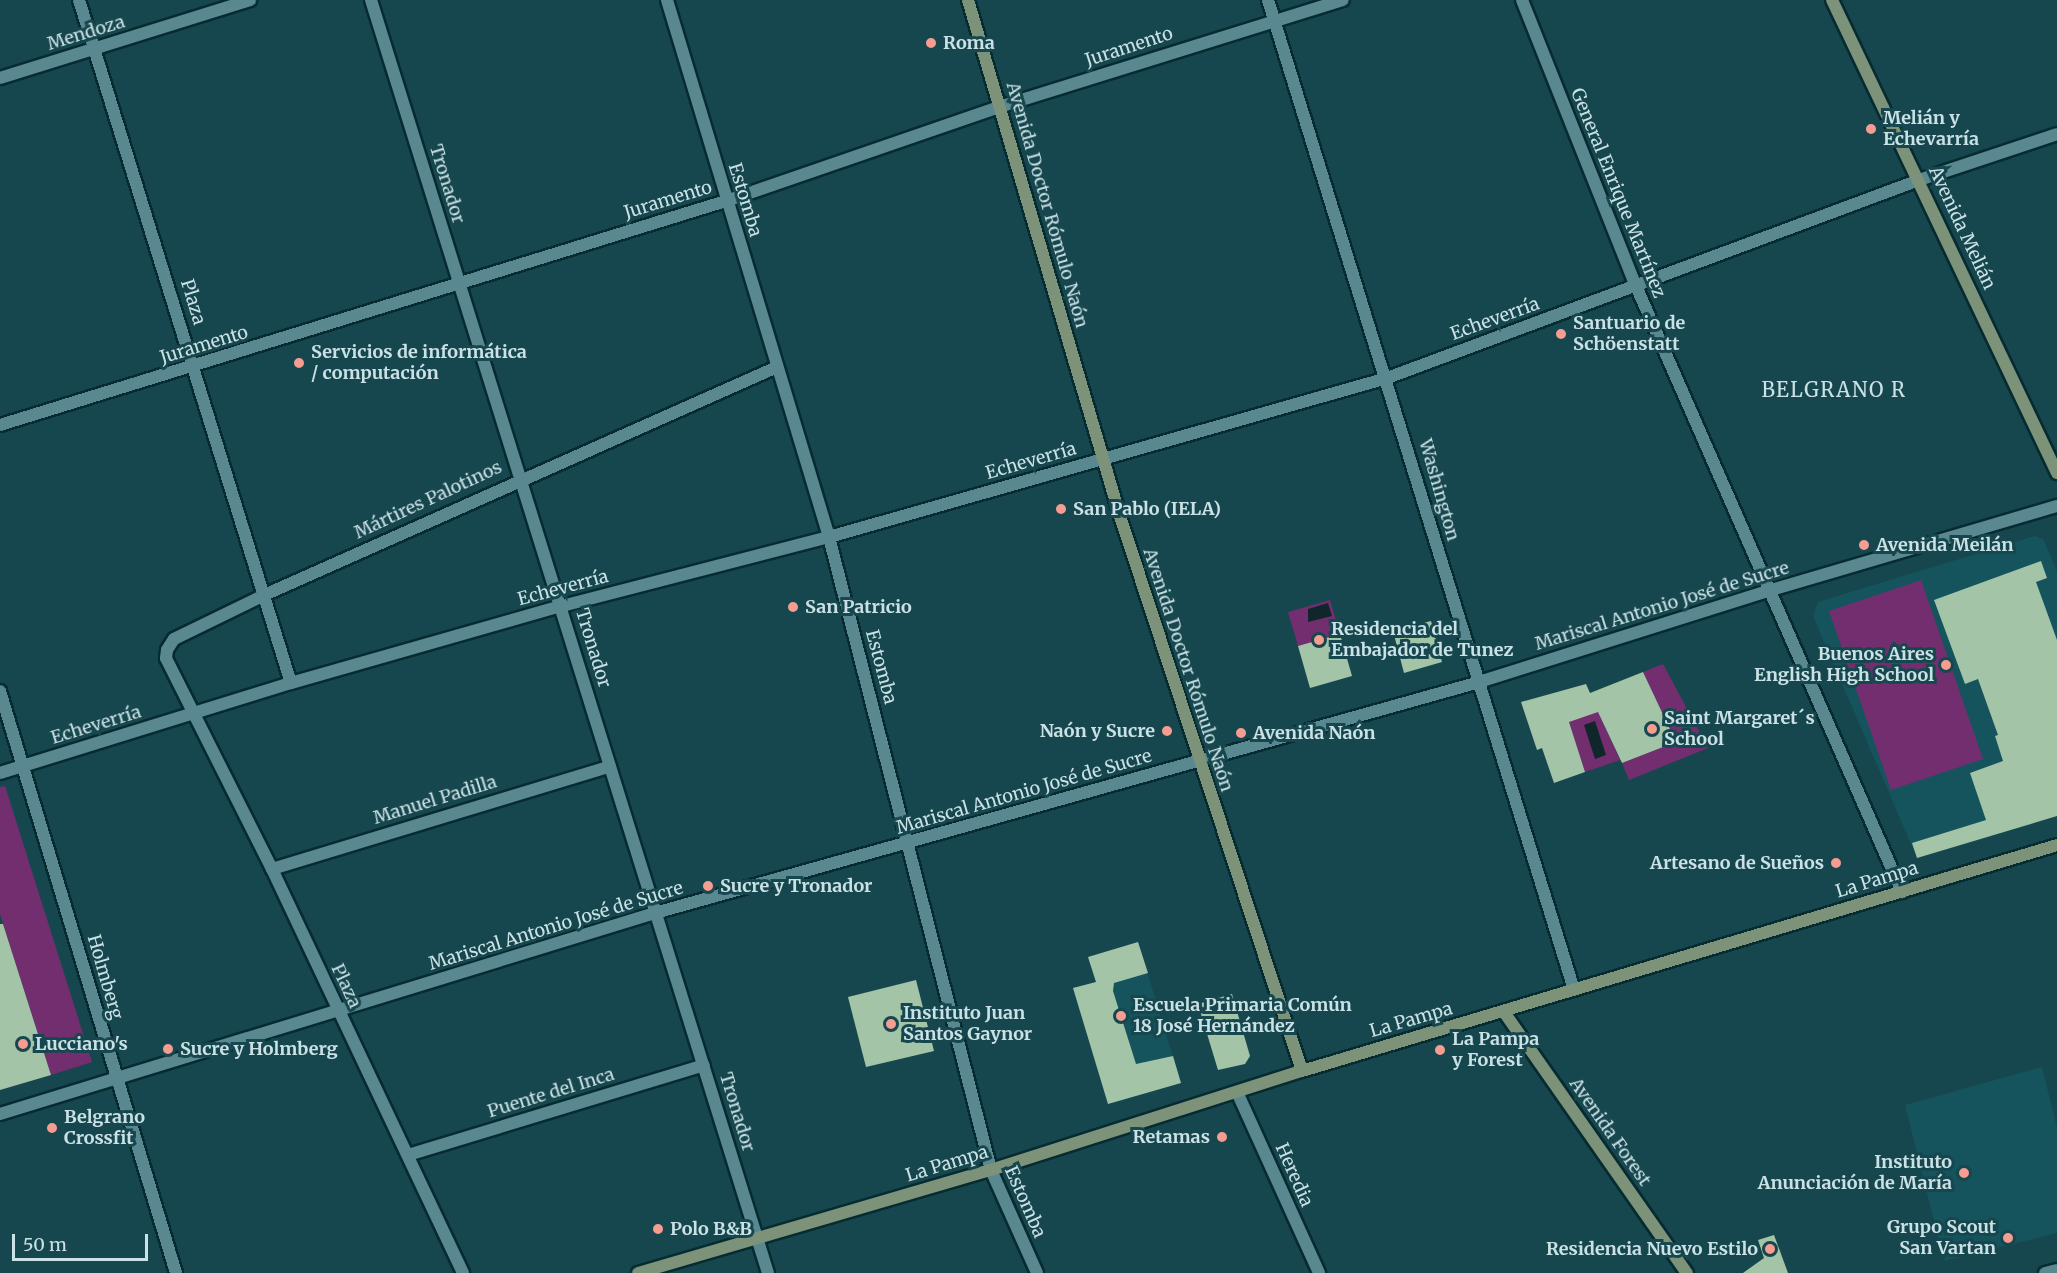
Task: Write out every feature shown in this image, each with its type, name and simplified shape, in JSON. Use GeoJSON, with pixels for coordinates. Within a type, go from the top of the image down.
{"type":"FeatureCollection","features":[{"type":"Feature","properties":{"kind":"street","name":"Plaza"},"geometry":{"type":"LineString","coordinates":[[79,0],[194,367],[262,596],[291,683]]}},
{"type":"Feature","properties":{"kind":"street","name":"Mendoza"},"geometry":{"type":"LineString","coordinates":[[0,78],[250,0]]}},
{"type":"Feature","properties":{"kind":"street","name":"Tronador"},"geometry":{"type":"LineString","coordinates":[[371,0],[519,479],[562,606],[768,1273]]}},
{"type":"Feature","properties":{"kind":"street","name":"Estomba"},"geometry":{"type":"LineString","coordinates":[[667,0],[829,537],[991,1170],[1037,1273]]}},
{"type":"Feature","properties":{"kind":"street","name":"Avenida Doctor Rómulo Naón"},"geometry":{"type":"LineString","coordinates":[[968,0],[1103,459],[1199,762],[1302,1071]]}},
{"type":"Feature","properties":{"kind":"street","name":"Washington"},"geometry":{"type":"LineString","coordinates":[[1268,0],[1387,378],[1476,683],[1574,990]]}},
{"type":"Feature","properties":{"kind":"street","name":"Juramento"},"geometry":{"type":"LineString","coordinates":[[0,425],[726,201],[999,107],[1343,0]]}},
{"type":"Feature","properties":{"kind":"street","name":"General Enrique Martínez"},"geometry":{"type":"LineString","coordinates":[[1522,0],[1636,286],[1902,892]]}},
{"type":"Feature","properties":{"kind":"street","name":"Avenida Melián"},"geometry":{"type":"LineString","coordinates":[[1832,0],[2057,473]]}},
{"type":"Feature","properties":{"kind":"street","name":"Echeverría"},"geometry":{"type":"LineString","coordinates":[[0,773],[291,683],[562,606],[829,537],[1387,378],[1919,180],[2057,134]]}},
{"type":"Feature","properties":{"kind":"street","name":"Mártires Palotinos"},"geometry":{"type":"LineString","coordinates":[[196,714],[166,658],[167,650],[174,639],[262,596],[519,479],[777,367]]}},
{"type":"Feature","properties":{"kind":"street","name":"Mariscal Antonio José de Sucre"},"geometry":{"type":"LineString","coordinates":[[0,1114],[655,913],[1476,683],[1771,590],[2057,506]]}},
{"type":"Feature","properties":{"kind":"street","name":"Holmberg"},"geometry":{"type":"LineString","coordinates":[[0,691],[176,1273]]}},
{"type":"Feature","properties":{"kind":"street","name":"Plaza"},"geometry":{"type":"LineString","coordinates":[[196,714],[463,1273]]}},
{"type":"Feature","properties":{"kind":"street","name":"Manuel Padilla"},"geometry":{"type":"LineString","coordinates":[[272,869],[610,766]]}},
{"type":"Feature","properties":{"kind":"street","name":"La Pampa"},"geometry":{"type":"LineString","coordinates":[[638,1273],[991,1170],[1302,1071],[2057,845]]}},
{"type":"Feature","properties":{"kind":"street","name":"Avenida Forest"},"geometry":{"type":"LineString","coordinates":[[1504,1012],[1687,1273]]}},
{"type":"Feature","properties":{"kind":"street","name":"Puente del Inca"},"geometry":{"type":"LineString","coordinates":[[408,1155],[704,1065]]}},
{"type":"Feature","properties":{"kind":"street","name":"Heredia"},"geometry":{"type":"LineString","coordinates":[[1237,1092],[1319,1273]]}},
{"type":"Feature","properties":{"kind":"street"},"geometry":{"type":"LineString","coordinates":[[2045,1273],[2057,1270]]}},
{"type":"Feature","properties":{"kind":"shaded area","name":"Buenos Aires English High School"},"geometry":{"type":"Polygon","coordinates":[[[2035,536],[2043,539],[2057,571],[2057,714],[2011,730],[2045,820],[1917,858],[1813,616],[1818,602],[2035,536]]]}},
{"type":"Feature","properties":{"kind":"shaded area"},"geometry":{"type":"Polygon","coordinates":[[[1921,580],[1983,759],[1891,790],[1829,611],[1921,580]]]}},
{"type":"Feature","properties":{"kind":"shaded area"},"geometry":{"type":"Polygon","coordinates":[[[1330,600],[1340,634],[1298,646],[1288,612],[1330,600]]]}},
{"type":"Feature","properties":{"kind":"shaded area"},"geometry":{"type":"Polygon","coordinates":[[[1328,603],[1332,616],[1308,622],[1308,609],[1328,603]]]}},
{"type":"Feature","properties":{"kind":"shaded area"},"geometry":{"type":"Polygon","coordinates":[[[1663,664],[1708,748],[1629,780],[1622,763],[1676,742],[1643,672],[1663,664]]]}},
{"type":"Feature","properties":{"kind":"shaded area"},"geometry":{"type":"Polygon","coordinates":[[[1597,709],[1620,760],[1585,772],[1569,722],[1597,709]]]}},
{"type":"Feature","properties":{"kind":"shaded area"},"geometry":{"type":"Polygon","coordinates":[[[1595,721],[1606,755],[1595,759],[1584,725],[1595,721]]]}},
{"type":"Feature","properties":{"kind":"shaded area"},"geometry":{"type":"Polygon","coordinates":[[[5,786],[92,1062],[51,1075],[0,914],[0,787],[5,786]]]}},
{"type":"Feature","properties":{"kind":"shaded area","name":"Escuela Primaria Común 18 José Hernández"},"geometry":{"type":"Polygon","coordinates":[[[1138,942],[1181,1083],[1108,1104],[1073,988],[1096,982],[1088,957],[1138,942]]]}},
{"type":"Feature","properties":{"kind":"shaded area"},"geometry":{"type":"Polygon","coordinates":[[[2042,1067],[2057,1128],[2057,1233],[1944,1261],[1905,1105],[2042,1067]]]}},
{"type":"Feature","properties":{"kind":"building"},"geometry":{"type":"Polygon","coordinates":[[[2041,561],[2047,578],[2036,582],[2057,640],[2057,816],[1917,858],[1912,843],[1986,820],[1970,773],[2003,761],[1995,736],[1998,735],[1978,679],[1965,684],[1934,600],[2041,561]]]}},
{"type":"Feature","properties":{"kind":"building"},"geometry":{"type":"Polygon","coordinates":[[[1431,621],[1442,662],[1404,673],[1393,631],[1431,621]]]}},
{"type":"Feature","properties":{"kind":"building"},"geometry":{"type":"Polygon","coordinates":[[[1340,634],[1352,676],[1310,688],[1298,646],[1340,634]]]}},
{"type":"Feature","properties":{"kind":"building"},"geometry":{"type":"Polygon","coordinates":[[[1643,672],[1676,742],[1622,763],[1598,712],[1569,722],[1585,772],[1554,783],[1542,748],[1537,750],[1521,702],[1586,684],[1590,693],[1643,672]]]}},
{"type":"Feature","properties":{"kind":"building"},"geometry":{"type":"Polygon","coordinates":[[[0,924],[3,924],[51,1075],[0,1090],[0,924]]]}},
{"type":"Feature","properties":{"kind":"building","name":"Escuela Primaria Común 18 José Hernández"},"geometry":{"type":"Polygon","coordinates":[[[1138,942],[1148,973],[1114,983],[1113,991],[1136,1064],[1173,1056],[1181,1083],[1108,1104],[1073,988],[1096,982],[1088,957],[1138,942]]]}},
{"type":"Feature","properties":{"kind":"building","name":"Instituto Juan Santos Gaynor"},"geometry":{"type":"Polygon","coordinates":[[[916,980],[934,1051],[866,1067],[848,997],[916,980]]]}},
{"type":"Feature","properties":{"kind":"building"},"geometry":{"type":"Polygon","coordinates":[[[1232,994],[1250,1056],[1245,1064],[1218,1070],[1198,1004],[1232,994]]]}},
{"type":"Feature","properties":{"kind":"building","name":"Residencia Nuevo Estilo"},"geometry":{"type":"Polygon","coordinates":[[[1774,1235],[1788,1273],[1743,1273],[1764,1258],[1758,1240],[1774,1235]]]}},
{"type":"Feature","properties":{"kind":"place","name":"Roma"},"geometry":{"type":"Point","coordinates":[931,43]}},
{"type":"Feature","properties":{"kind":"place","name":"Melián y Echevarría"},"geometry":{"type":"Point","coordinates":[1871,129]}},
{"type":"Feature","properties":{"kind":"place","name":"Santuario de Schöenstatt"},"geometry":{"type":"Point","coordinates":[1561,334]}},
{"type":"Feature","properties":{"kind":"place","name":"Servicios de informática / computación"},"geometry":{"type":"Point","coordinates":[299,363]}},
{"type":"Feature","properties":{"kind":"place","name":"San Pablo (IELA)"},"geometry":{"type":"Point","coordinates":[1061,509]}},
{"type":"Feature","properties":{"kind":"place","name":"Avenida Meilán"},"geometry":{"type":"Point","coordinates":[1864,545]}},
{"type":"Feature","properties":{"kind":"place","name":"San Patricio"},"geometry":{"type":"Point","coordinates":[793,607]}},
{"type":"Feature","properties":{"kind":"place","name":"Residencia del Embajador de Tunez"},"geometry":{"type":"Point","coordinates":[1319,640]}},
{"type":"Feature","properties":{"kind":"place","name":"Buenos Aires English High School"},"geometry":{"type":"Point","coordinates":[1946,665]}},
{"type":"Feature","properties":{"kind":"place","name":"Saint Margaret´s School"},"geometry":{"type":"Point","coordinates":[1652,729]}},
{"type":"Feature","properties":{"kind":"place","name":"Naón y Sucre"},"geometry":{"type":"Point","coordinates":[1167,731]}},
{"type":"Feature","properties":{"kind":"place","name":"Avenida Naón"},"geometry":{"type":"Point","coordinates":[1241,733]}},
{"type":"Feature","properties":{"kind":"place","name":"Artesano de Sueños"},"geometry":{"type":"Point","coordinates":[1836,863]}},
{"type":"Feature","properties":{"kind":"place","name":"Sucre y Tronador"},"geometry":{"type":"Point","coordinates":[708,886]}},
{"type":"Feature","properties":{"kind":"place","name":"Escuela Primaria Común 18 José Hernández"},"geometry":{"type":"Point","coordinates":[1121,1016]}},
{"type":"Feature","properties":{"kind":"place","name":"Instituto Juan Santos Gaynor"},"geometry":{"type":"Point","coordinates":[891,1024]}},
{"type":"Feature","properties":{"kind":"place","name":"Lucciano's"},"geometry":{"type":"Point","coordinates":[23,1044]}},
{"type":"Feature","properties":{"kind":"place","name":"Sucre y Holmberg"},"geometry":{"type":"Point","coordinates":[168,1049]}},
{"type":"Feature","properties":{"kind":"place","name":"La Pampa y Forest"},"geometry":{"type":"Point","coordinates":[1440,1050]}},
{"type":"Feature","properties":{"kind":"place","name":"Belgrano Crossfit"},"geometry":{"type":"Point","coordinates":[52,1128]}},
{"type":"Feature","properties":{"kind":"place","name":"Retamas"},"geometry":{"type":"Point","coordinates":[1222,1137]}},
{"type":"Feature","properties":{"kind":"place","name":"Instituto Anunciación de María"},"geometry":{"type":"Point","coordinates":[1964,1173]}},
{"type":"Feature","properties":{"kind":"place","name":"Polo B&B"},"geometry":{"type":"Point","coordinates":[658,1229]}},
{"type":"Feature","properties":{"kind":"place","name":"Grupo Scout San Vartan"},"geometry":{"type":"Point","coordinates":[2008,1238]}},
{"type":"Feature","properties":{"kind":"place","name":"Residencia Nuevo Estilo"},"geometry":{"type":"Point","coordinates":[1770,1249]}},
{"type":"Feature","properties":{"kind":"district","name":"BELGRANO R"},"geometry":{"type":"Point","coordinates":[1834,389]}}]}
